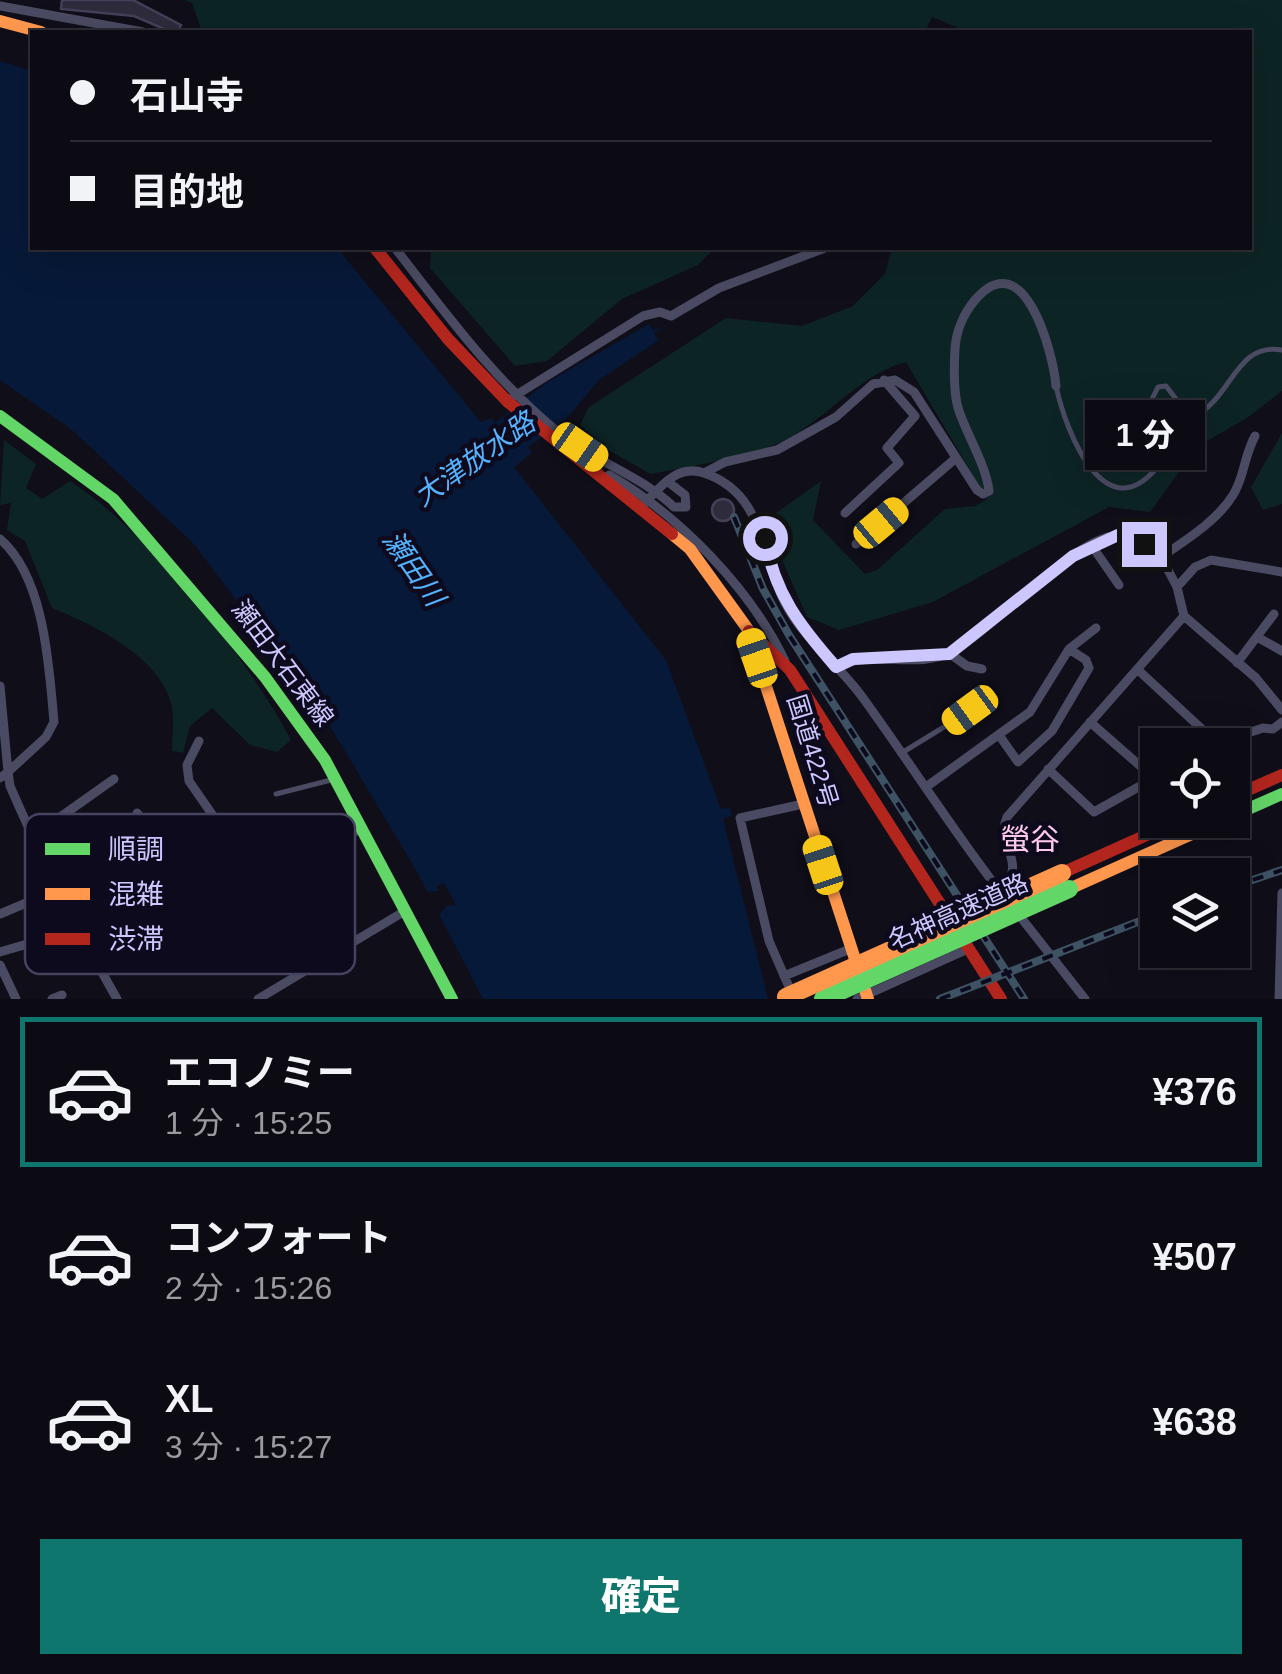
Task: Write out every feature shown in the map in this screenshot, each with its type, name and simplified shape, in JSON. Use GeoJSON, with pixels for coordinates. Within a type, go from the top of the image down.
{"type":"FeatureCollection","features":[{"type":"Feature","properties":{"kind":"main road"},"geometry":{"type":"LineString","coordinates":[[0,21],[34,30]]}},
{"type":"Feature","properties":{"kind":"main road","name":"国道422号"},"geometry":{"type":"LineString","coordinates":[[377,250],[448,339],[546,436],[588,469],[645,504],[706,566],[747,628],[864,998]]}},
{"type":"Feature","properties":{"kind":"main road","name":"瀬田大石東線"},"geometry":{"type":"LineString","coordinates":[[0,416],[100,488],[149,538],[265,676],[335,778],[354,814]]}},
{"type":"Feature","properties":{"kind":"main road"},"geometry":{"type":"LineString","coordinates":[[747,628],[790,670],[1001,999]]}},
{"type":"Feature","properties":{"kind":"main road"},"geometry":{"type":"LineString","coordinates":[[1250,789],[1282,774]]}},
{"type":"Feature","properties":{"kind":"main road"},"geometry":{"type":"LineString","coordinates":[[1250,808],[1282,794]]}},
{"type":"Feature","properties":{"kind":"main road","name":"瀬田大石東線"},"geometry":{"type":"LineString","coordinates":[[355,816],[452,999]]}},
{"type":"Feature","properties":{"kind":"main road","name":"名神高速道路"},"geometry":{"type":"LineString","coordinates":[[823,999],[1146,838]]}},
{"type":"Feature","properties":{"kind":"main road","name":"名神高速道路"},"geometry":{"type":"LineString","coordinates":[[782,999],[1177,838]]}},
{"type":"Feature","properties":{"kind":"street"},"geometry":{"type":"LineString","coordinates":[[0,6],[89,28],[116,30]]}},
{"type":"Feature","properties":{"kind":"street"},"geometry":{"type":"LineString","coordinates":[[397,250],[512,401],[599,460],[658,490],[674,507],[686,507],[685,495],[667,481]]}},
{"type":"Feature","properties":{"kind":"street"},"geometry":{"type":"LineString","coordinates":[[512,401],[643,316],[660,312],[671,316],[719,288],[754,273],[768,273],[820,250]]}},
{"type":"Feature","properties":{"kind":"street"},"geometry":{"type":"LineString","coordinates":[[790,670],[718,564],[645,504],[658,490],[682,472],[704,473],[726,462],[777,450],[836,417],[873,384],[884,380],[906,384],[914,392],[977,490],[989,492],[957,406],[958,329],[982,292],[1006,282],[1032,308],[1053,350],[1056,386]]}},
{"type":"Feature","properties":{"kind":"street"},"geometry":{"type":"LineString","coordinates":[[844,513],[898,463],[887,448],[915,416],[884,380]]}},
{"type":"Feature","properties":{"kind":"street"},"geometry":{"type":"LineString","coordinates":[[1161,557],[1192,535],[1234,494],[1242,459],[1255,436]]}},
{"type":"Feature","properties":{"kind":"street"},"geometry":{"type":"LineString","coordinates":[[856,544],[956,458]]}},
{"type":"Feature","properties":{"kind":"street"},"geometry":{"type":"LineString","coordinates":[[704,473],[749,505],[761,525],[772,576],[786,606],[1085,999]]}},
{"type":"Feature","properties":{"kind":"street"},"geometry":{"type":"LineString","coordinates":[[836,667],[853,659],[949,654],[1028,590],[1092,546],[1118,535],[1158,551],[1177,587],[1184,616],[1282,710]]}},
{"type":"Feature","properties":{"kind":"street"},"geometry":{"type":"LineString","coordinates":[[0,539],[20,566],[42,624],[54,722],[46,737],[4,775]]}},
{"type":"Feature","properties":{"kind":"street"},"geometry":{"type":"LineString","coordinates":[[1092,546],[1119,585]]}},
{"type":"Feature","properties":{"kind":"street"},"geometry":{"type":"LineString","coordinates":[[1177,587],[1194,567],[1211,560],[1282,572]]}},
{"type":"Feature","properties":{"kind":"street"},"geometry":{"type":"LineString","coordinates":[[1237,663],[1274,614]]}},
{"type":"Feature","properties":{"kind":"street"},"geometry":{"type":"LineString","coordinates":[[1001,892],[1012,879],[1014,866],[1003,824],[1184,616]]}},
{"type":"Feature","properties":{"kind":"street"},"geometry":{"type":"LineString","coordinates":[[926,788],[1030,712],[1070,649],[1096,628]]}},
{"type":"Feature","properties":{"kind":"street"},"geometry":{"type":"LineString","coordinates":[[1257,637],[1282,651]]}},
{"type":"Feature","properties":{"kind":"street"},"geometry":{"type":"LineString","coordinates":[[999,735],[1018,762],[1052,731],[1089,668],[1070,649]]}},
{"type":"Feature","properties":{"kind":"street"},"geometry":{"type":"LineString","coordinates":[[949,654],[966,666],[982,669]]}},
{"type":"Feature","properties":{"kind":"street"},"geometry":{"type":"LineString","coordinates":[[1138,669],[1199,728]]}},
{"type":"Feature","properties":{"kind":"street"},"geometry":{"type":"LineString","coordinates":[[0,686],[4,775],[25,822]]}},
{"type":"Feature","properties":{"kind":"street"},"geometry":{"type":"LineString","coordinates":[[1090,722],[1140,764]]}},
{"type":"Feature","properties":{"kind":"street"},"geometry":{"type":"LineString","coordinates":[[1250,735],[1282,722]]}},
{"type":"Feature","properties":{"kind":"street"},"geometry":{"type":"LineString","coordinates":[[200,741],[186,765],[189,781],[212,814]]}},
{"type":"Feature","properties":{"kind":"street"},"geometry":{"type":"LineString","coordinates":[[1048,770],[1094,812],[1140,786]]}},
{"type":"Feature","properties":{"kind":"street"},"geometry":{"type":"LineString","coordinates":[[65,814],[114,779]]}},
{"type":"Feature","properties":{"kind":"street"},"geometry":{"type":"LineString","coordinates":[[794,999],[769,940],[740,818],[803,804]]}},
{"type":"Feature","properties":{"kind":"street"},"geometry":{"type":"LineString","coordinates":[[355,832],[361,828]]}},
{"type":"Feature","properties":{"kind":"street"},"geometry":{"type":"LineString","coordinates":[[1279,999],[1282,893]]}},
{"type":"Feature","properties":{"kind":"street"},"geometry":{"type":"LineString","coordinates":[[0,914],[25,903]]}},
{"type":"Feature","properties":{"kind":"street"},"geometry":{"type":"LineString","coordinates":[[355,940],[405,910]]}},
{"type":"Feature","properties":{"kind":"street"},"geometry":{"type":"LineString","coordinates":[[0,952],[25,945]]}},
{"type":"Feature","properties":{"kind":"street"},"geometry":{"type":"LineString","coordinates":[[784,976],[851,949]]}},
{"type":"Feature","properties":{"kind":"street"},"geometry":{"type":"LineString","coordinates":[[864,998],[968,949]]}},
{"type":"Feature","properties":{"kind":"street"},"geometry":{"type":"LineString","coordinates":[[0,964],[16,999]]}},
{"type":"Feature","properties":{"kind":"street"},"geometry":{"type":"LineString","coordinates":[[103,974],[117,999]]}},
{"type":"Feature","properties":{"kind":"street"},"geometry":{"type":"LineString","coordinates":[[258,999],[299,974]]}},
{"type":"Feature","properties":{"kind":"lane"},"geometry":{"type":"LineString","coordinates":[[1056,386],[1068,432],[1080,456],[1111,486],[1124,489],[1152,474],[1162,461],[1150,403],[1158,387],[1166,386],[1186,412],[1197,414],[1216,402],[1250,354],[1261,348],[1282,350]]}},
{"type":"Feature","properties":{"kind":"lane"},"geometry":{"type":"LineString","coordinates":[[900,754],[970,710]]}},
{"type":"Feature","properties":{"kind":"lane"},"geometry":{"type":"LineString","coordinates":[[276,794],[335,778]]}},
{"type":"Feature","properties":{"kind":"green space"},"geometry":{"type":"Polygon","coordinates":[[[185,0],[1282,0],[1282,391],[1247,418],[1198,446],[1150,512],[1109,507],[933,602],[839,630],[807,617],[765,521],[821,481],[813,520],[865,574],[877,570],[945,509],[975,506],[987,499],[906,362],[871,378],[774,445],[729,459],[651,474],[608,450],[580,425],[589,407],[726,318],[802,326],[853,306],[885,274],[891,250],[1252,250],[1252,30],[963,30],[932,17],[926,30],[201,30],[192,3],[185,0]]]}},
{"type":"Feature","properties":{"kind":"green space"},"geometry":{"type":"Polygon","coordinates":[[[431,250],[713,250],[698,265],[622,299],[547,361],[515,366],[430,268],[431,250]]]}},
{"type":"Feature","properties":{"kind":"green space"},"geometry":{"type":"Polygon","coordinates":[[[1282,433],[1282,504],[1263,510],[1251,487],[1282,433]]]}},
{"type":"Feature","properties":{"kind":"green space"},"geometry":{"type":"Polygon","coordinates":[[[4,440],[36,464],[26,488],[42,499],[70,481],[100,503],[163,563],[250,673],[291,740],[277,752],[250,745],[212,708],[190,726],[183,753],[172,751],[171,703],[153,671],[122,644],[52,608],[25,541],[7,530],[11,503],[0,505],[4,440]]]}},
{"type":"Feature","properties":{"kind":"water"},"geometry":{"type":"Polygon","coordinates":[[[0,61],[30,70],[30,250],[339,250],[481,422],[492,418],[495,423],[546,383],[649,324],[653,330],[662,327],[654,333],[659,340],[599,380],[566,419],[528,447],[532,453],[514,467],[666,660],[721,809],[730,808],[732,815],[723,819],[768,999],[483,999],[416,870],[324,716],[193,543],[72,430],[0,380],[0,61]]]}},
{"type":"Feature","properties":{"kind":"pier"},"geometry":{"type":"Polygon","coordinates":[[[444,883],[456,905],[447,906],[438,916],[426,892],[438,891],[437,886],[444,883]]]}},
{"type":"Feature","properties":{"kind":"building"},"geometry":{"type":"Polygon","coordinates":[[[62,0],[133,0],[181,25],[179,30],[166,30],[134,16],[61,9],[62,0]]]}},
{"type":"Feature","properties":{"kind":"building"},"geometry":{"type":"Polygon","coordinates":[[[723,499],[731,502],[731,518],[723,521],[715,518],[712,510],[715,502],[723,499]]]}},
{"type":"Feature","properties":{"kind":"railway"},"geometry":{"type":"LineString","coordinates":[[734,517],[763,589],[789,635],[1024,999]]}},
{"type":"Feature","properties":{"kind":"railway"},"geometry":{"type":"LineString","coordinates":[[1250,881],[1282,870]]}},
{"type":"Feature","properties":{"kind":"railway"},"geometry":{"type":"LineString","coordinates":[[940,999],[1140,921]]}},
{"type":"Feature","properties":{"kind":"traffic: fast"},"geometry":{"type":"LineString","coordinates":[[0,416],[113,499],[265,677],[325,760],[354,814]]}},
{"type":"Feature","properties":{"kind":"traffic: fast"},"geometry":{"type":"LineString","coordinates":[[1250,808],[1282,794]]}},
{"type":"Feature","properties":{"kind":"traffic: fast"},"geometry":{"type":"LineString","coordinates":[[355,816],[452,999]]}},
{"type":"Feature","properties":{"kind":"traffic: fast"},"geometry":{"type":"LineString","coordinates":[[823,999],[1069,889]]}},
{"type":"Feature","properties":{"kind":"traffic: slow"},"geometry":{"type":"LineString","coordinates":[[0,21],[34,30]]}},
{"type":"Feature","properties":{"kind":"traffic: slow"},"geometry":{"type":"LineString","coordinates":[[672,534],[690,549],[747,628],[868,999]]}},
{"type":"Feature","properties":{"kind":"traffic: slow"},"geometry":{"type":"LineString","coordinates":[[1069,889],[1183,838]]}},
{"type":"Feature","properties":{"kind":"traffic: slow"},"geometry":{"type":"LineString","coordinates":[[786,997],[1062,873]]}},
{"type":"Feature","properties":{"kind":"traffic: jam"},"geometry":{"type":"LineString","coordinates":[[377,250],[448,339],[508,402],[672,534]]}},
{"type":"Feature","properties":{"kind":"traffic: jam"},"geometry":{"type":"LineString","coordinates":[[749,631],[790,670],[1001,999]]}},
{"type":"Feature","properties":{"kind":"traffic: jam"},"geometry":{"type":"LineString","coordinates":[[1250,789],[1282,775]]}},
{"type":"Feature","properties":{"kind":"traffic: jam"},"geometry":{"type":"LineString","coordinates":[[1062,873],[1140,838]]}},
{"type":"Feature","properties":{"kind":"district","name":"螢谷"},"geometry":{"type":"Point","coordinates":[1030,840]}},
{"type":"Feature","properties":{"kind":"route"},"geometry":{"type":"LineString","coordinates":[[765,538],[772,576],[786,606],[836,667],[853,659],[936,658],[949,654],[1073,556],[1109,536],[1144,544]]}},
{"type":"Feature","properties":{"kind":"water label","name":"大津放水路"},"geometry":{"type":"Point","coordinates":[474,459]}},
{"type":"Feature","properties":{"kind":"water label","name":"瀬田川"},"geometry":{"type":"Point","coordinates":[414,568]}}]}
